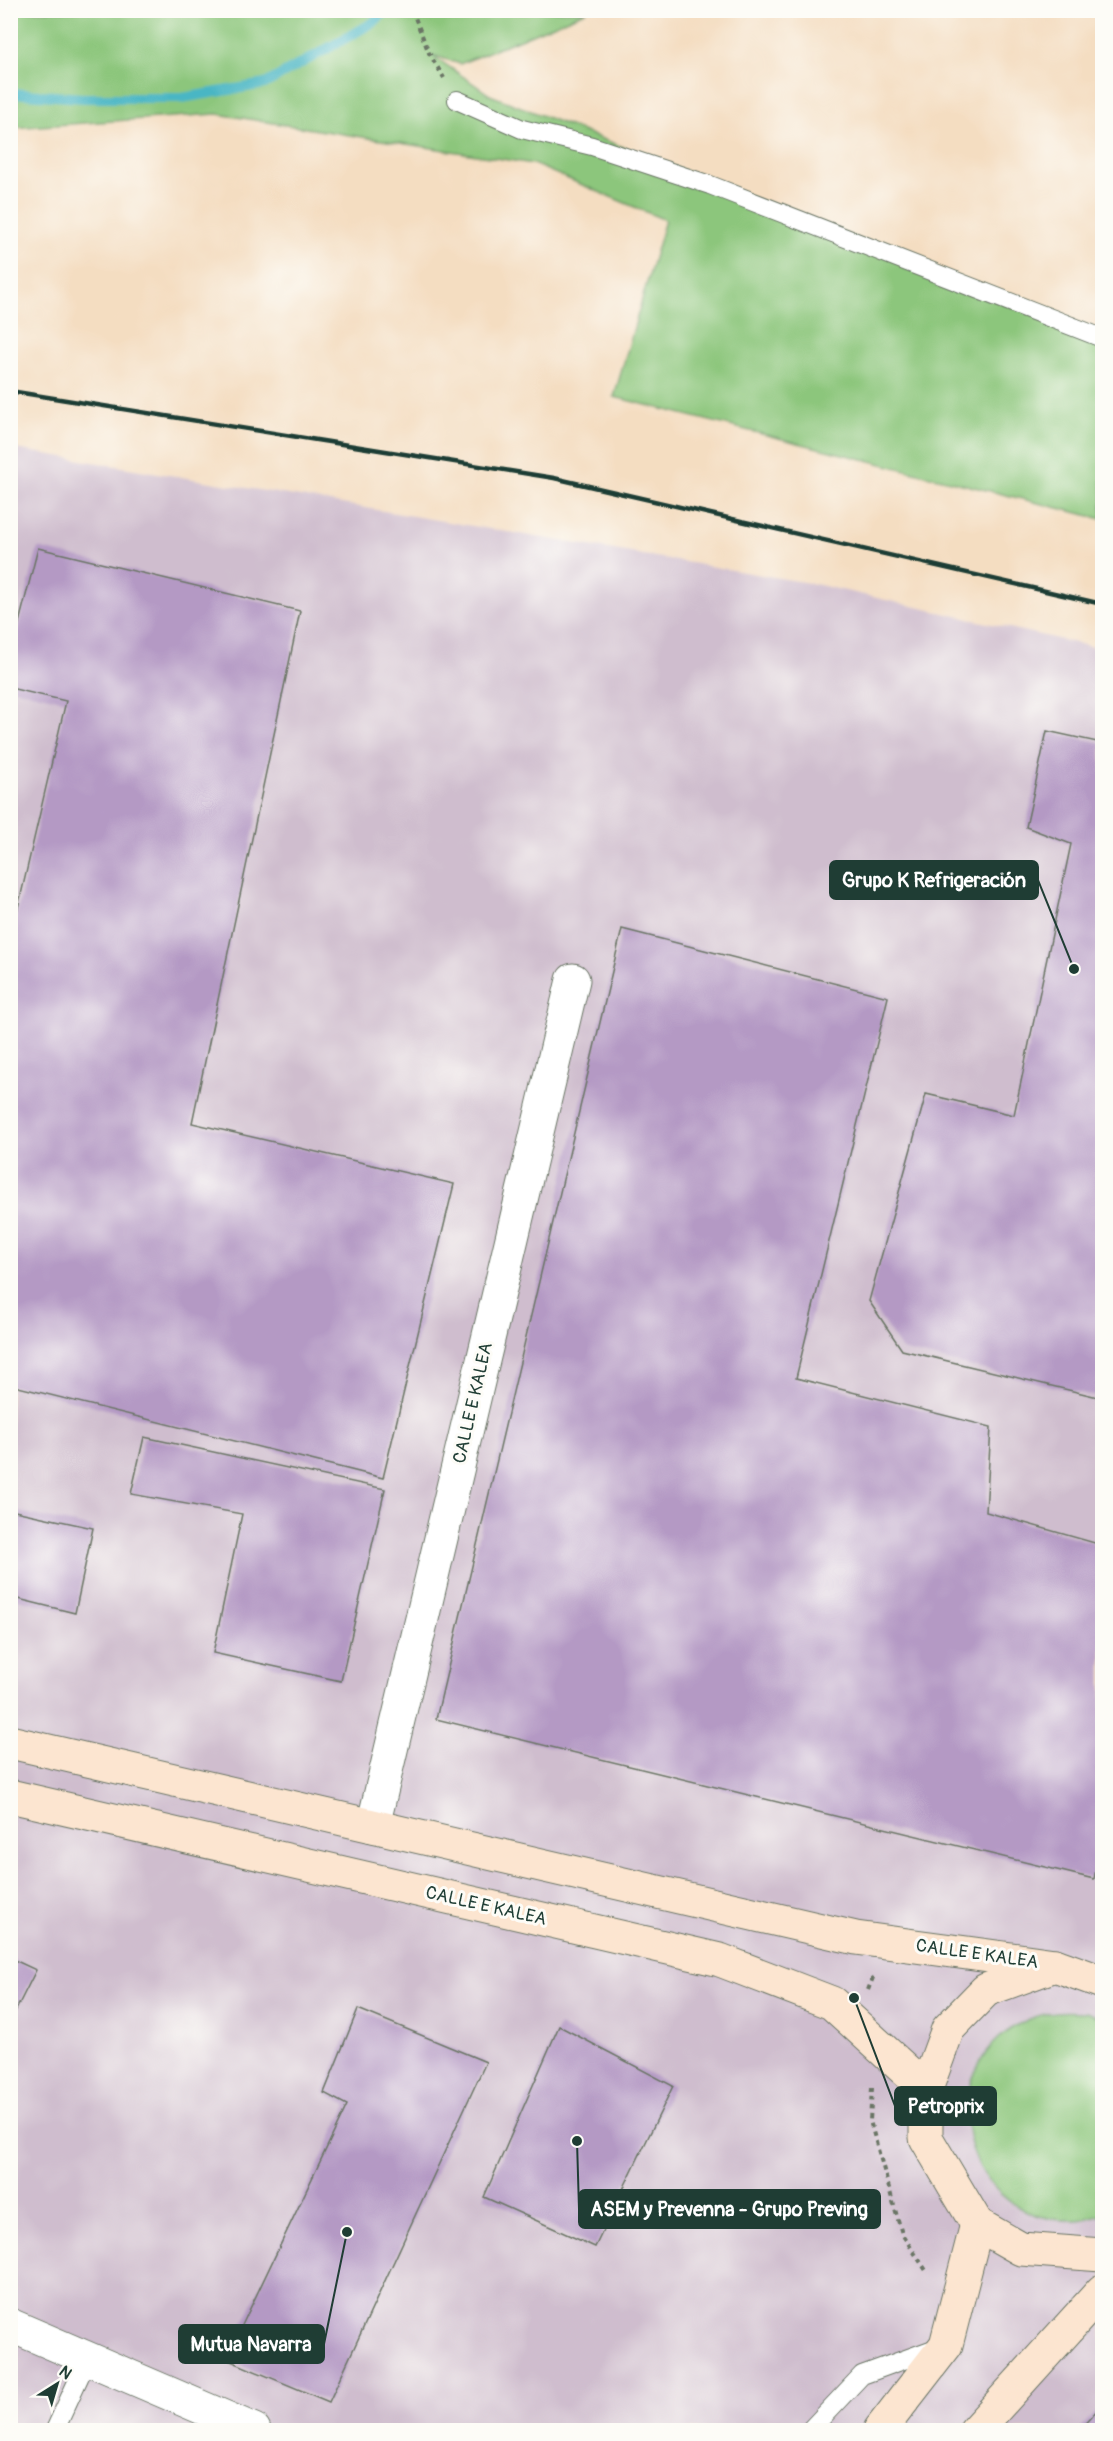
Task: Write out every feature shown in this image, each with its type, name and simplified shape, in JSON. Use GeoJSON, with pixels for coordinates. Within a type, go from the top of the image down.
{"type":"FeatureCollection","features":[{"type":"Feature","properties":{"kind":"main road","name":"CALLE E KALEA"},"geometry":{"type":"LineString","coordinates":[[10,1742],[856,1938],[1054,1965],[1102,1982]]}},
{"type":"Feature","properties":{"kind":"main road","name":"CALLE E KALEA"},"geometry":{"type":"LineString","coordinates":[[10,1796],[720,1960],[832,2003],[926,2089]]}},
{"type":"Feature","properties":{"kind":"main road"},"geometry":{"type":"LineString","coordinates":[[1054,1965],[986,1990],[948,2029],[926,2089],[926,2138],[977,2224],[1021,2249],[1102,2255]]}},
{"type":"Feature","properties":{"kind":"main road"},"geometry":{"type":"LineString","coordinates":[[880,2430],[946,2345],[977,2224]]}},
{"type":"Feature","properties":{"kind":"main road"},"geometry":{"type":"LineString","coordinates":[[976,2430],[1102,2291]]}},
{"type":"Feature","properties":{"kind":"street","name":"CALLE E KALEA"},"geometry":{"type":"LineString","coordinates":[[373,1826],[573,980]]}},
{"type":"Feature","properties":{"kind":"street"},"geometry":{"type":"LineString","coordinates":[[10,2325],[254,2430]]}},
{"type":"Feature","properties":{"kind":"lane"},"geometry":{"type":"LineString","coordinates":[[457,100],[522,129],[592,146],[710,185],[1102,338]]}},
{"type":"Feature","properties":{"kind":"lane"},"geometry":{"type":"LineString","coordinates":[[810,2430],[862,2375],[946,2345]]}},
{"type":"Feature","properties":{"kind":"lane"},"geometry":{"type":"LineString","coordinates":[[55,2430],[88,2358]]}},
{"type":"Feature","properties":{"kind":"path"},"geometry":{"type":"LineString","coordinates":[[412,10],[429,53],[457,100]]}},
{"type":"Feature","properties":{"kind":"path"},"geometry":{"type":"LineString","coordinates":[[872,2079],[870,2121],[902,2234],[925,2268],[929,2281]]}},
{"type":"Feature","properties":{"kind":"shaded area"},"geometry":{"type":"Polygon","coordinates":[[[10,448],[815,584],[1102,649],[1102,2430],[11,2430],[10,448]]]}},
{"type":"Feature","properties":{"kind":"green space"},"geometry":{"type":"Polygon","coordinates":[[[11,11],[587,11],[460,64],[432,55],[490,95],[1102,335],[1102,519],[614,397],[665,220],[533,164],[217,114],[11,128],[11,11]]]}},
{"type":"Feature","properties":{"kind":"green space"},"geometry":{"type":"Polygon","coordinates":[[[1086,2012],[1102,2018],[1102,2214],[1076,2220],[1033,2214],[1001,2194],[979,2164],[968,2129],[969,2093],[983,2058],[1009,2030],[1049,2013],[1086,2012]]]}},
{"type":"Feature","properties":{"kind":"building"},"geometry":{"type":"Polygon","coordinates":[[[38,548],[300,611],[192,1123],[454,1184],[383,1478],[10,1385],[10,942],[66,701],[10,688],[10,658],[38,548]]]}},
{"type":"Feature","properties":{"kind":"building"},"geometry":{"type":"Polygon","coordinates":[[[1047,731],[1102,743],[1102,1398],[902,1350],[869,1301],[926,1094],[1014,1115],[1071,844],[1026,827],[1047,731]]]}},
{"type":"Feature","properties":{"kind":"building"},"geometry":{"type":"Polygon","coordinates":[[[622,929],[888,997],[796,1378],[991,1427],[986,1512],[1102,1545],[1102,1844],[1094,1879],[436,1719],[622,929]]]}},
{"type":"Feature","properties":{"kind":"building"},"geometry":{"type":"Polygon","coordinates":[[[144,1437],[385,1489],[341,1681],[213,1653],[242,1514],[131,1494],[144,1437]]]}},
{"type":"Feature","properties":{"kind":"building"},"geometry":{"type":"Polygon","coordinates":[[[10,1510],[93,1528],[75,1613],[10,1597],[10,1510]]]}},
{"type":"Feature","properties":{"kind":"building"},"geometry":{"type":"Polygon","coordinates":[[[10,1958],[36,1970],[10,2022],[10,1958]]]}},
{"type":"Feature","properties":{"kind":"building"},"geometry":{"type":"Polygon","coordinates":[[[358,2009],[486,2062],[329,2402],[226,2359],[347,2105],[324,2093],[358,2009]]]}},
{"type":"Feature","properties":{"kind":"building"},"geometry":{"type":"Polygon","coordinates":[[[559,2026],[673,2086],[595,2247],[484,2197],[559,2026]]]}},
{"type":"Feature","properties":{"kind":"building"},"geometry":{"type":"Polygon","coordinates":[[[1102,2405],[1102,2430],[1079,2430],[1102,2405]]]}},
{"type":"Feature","properties":{"kind":"waterway"},"geometry":{"type":"LineString","coordinates":[[10,93],[83,98],[182,98],[265,84],[374,22],[386,10]]}},
{"type":"Feature","properties":{"kind":"railway"},"geometry":{"type":"LineString","coordinates":[[10,391],[554,478],[1102,604]]}},
{"type":"Feature","properties":{"kind":"place","name":"Grupo K Refrigeración"},"geometry":{"type":"Point","coordinates":[1074,969]}},
{"type":"Feature","properties":{"kind":"place","name":"Petroprix"},"geometry":{"type":"Point","coordinates":[854,1998]}},
{"type":"Feature","properties":{"kind":"place","name":"ASEM y Prevenna - Grupo Preving"},"geometry":{"type":"Point","coordinates":[577,2141]}},
{"type":"Feature","properties":{"kind":"place","name":"Mutua Navarra"},"geometry":{"type":"Point","coordinates":[347,2232]}}]}
